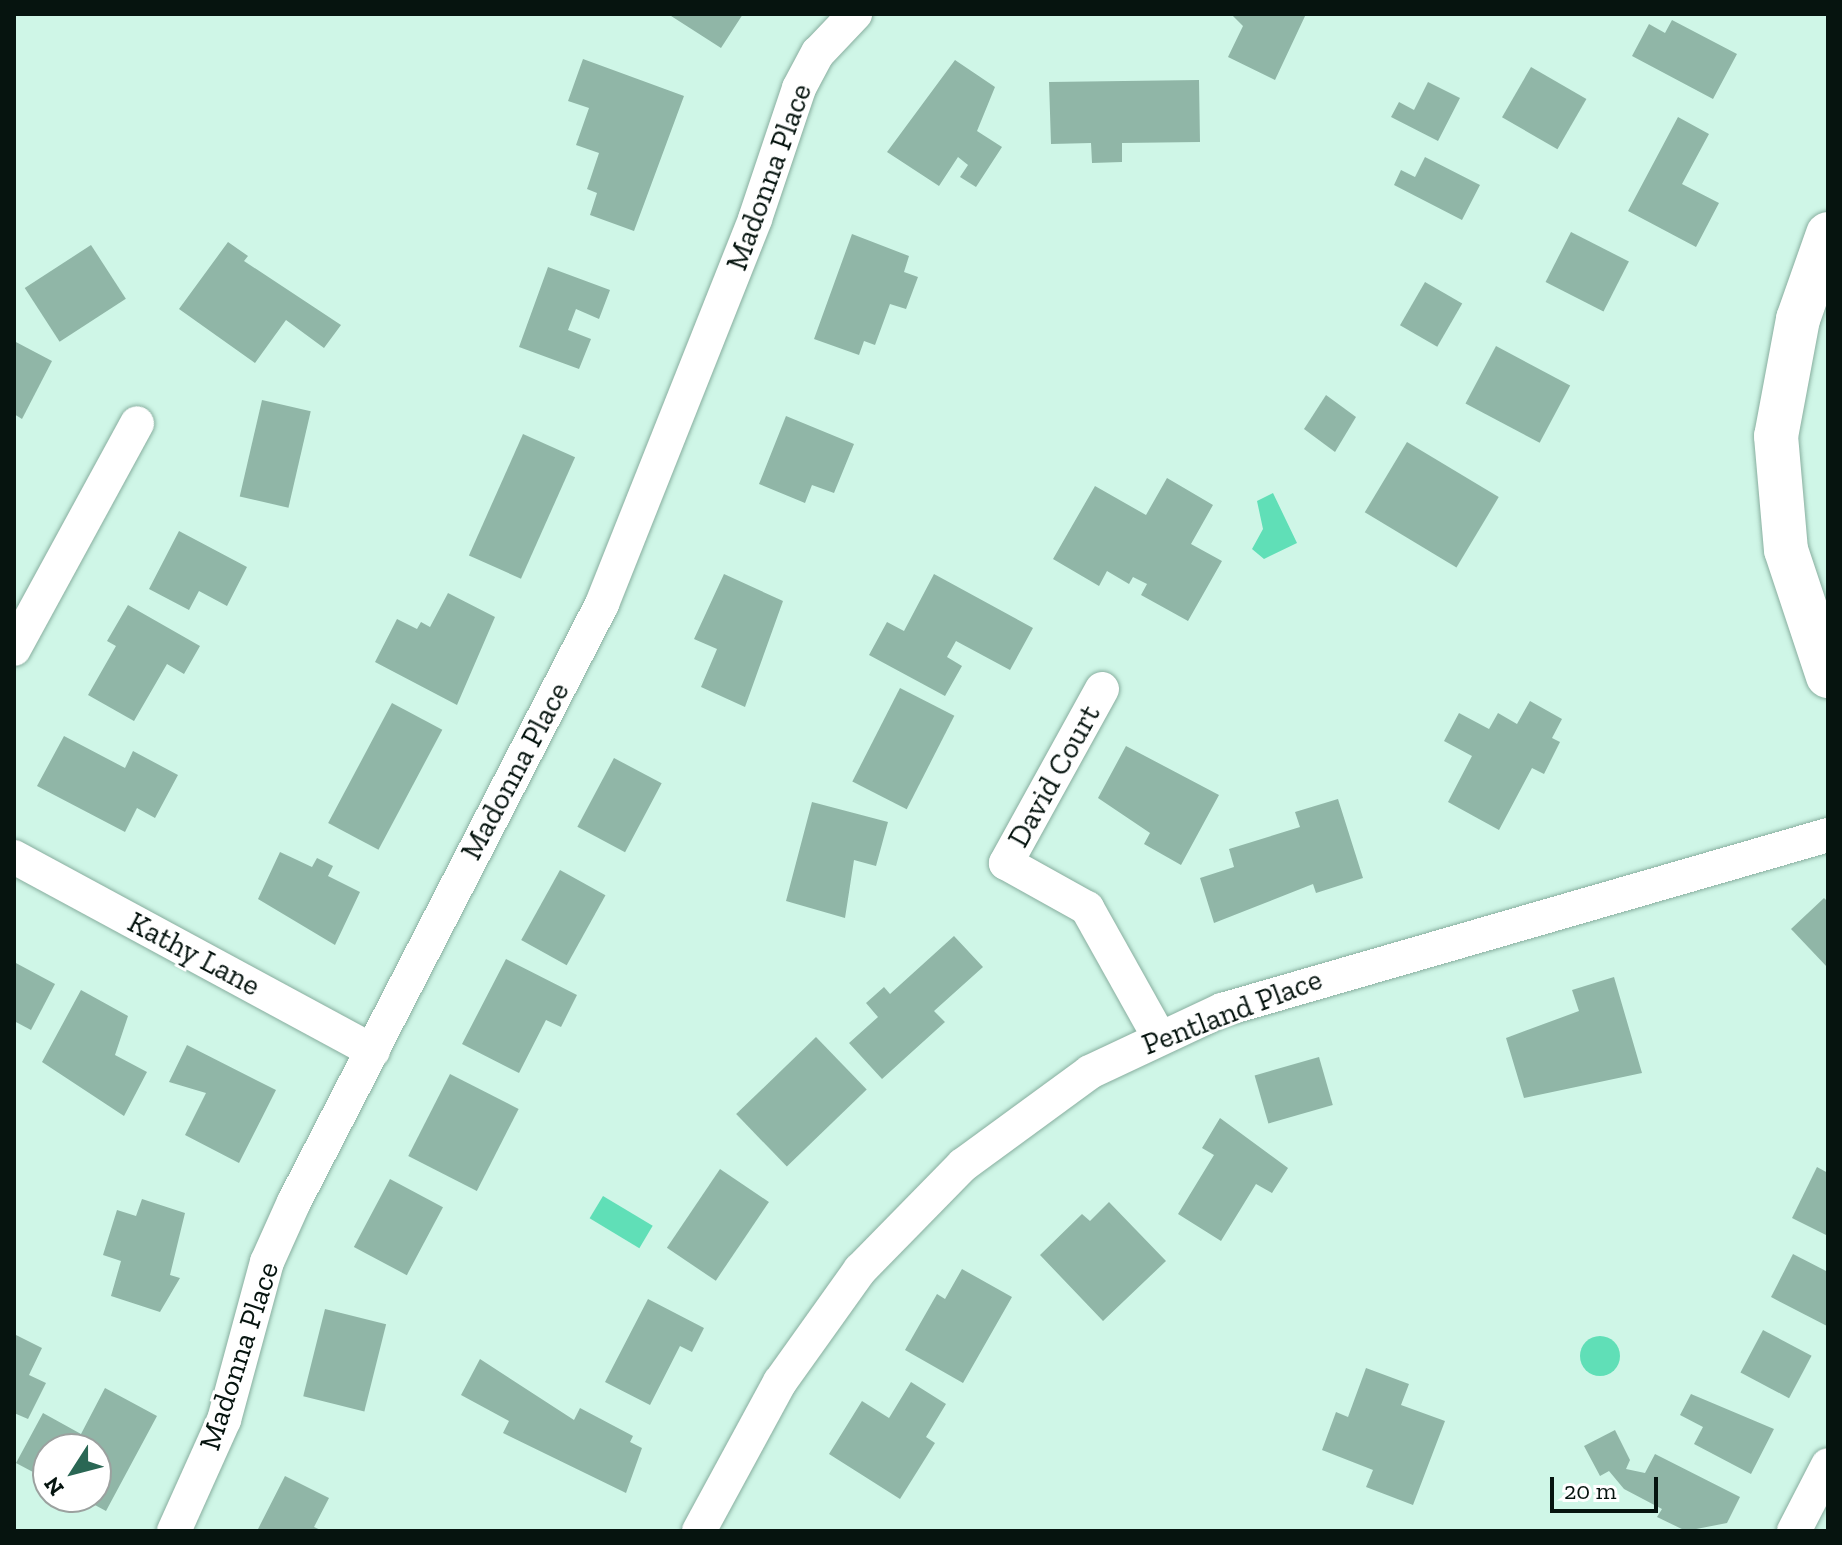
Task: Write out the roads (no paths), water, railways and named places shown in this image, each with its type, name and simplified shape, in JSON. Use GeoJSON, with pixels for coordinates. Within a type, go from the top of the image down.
{"type":"FeatureCollection","features":[{"type":"Feature","properties":{"kind":"main road"},"geometry":{"type":"LineString","coordinates":[[1828,234],[1798,319],[1776,436],[1786,550],[1828,676]]}},
{"type":"Feature","properties":{"kind":"street","name":"Madonna Place"},"geometry":{"type":"LineString","coordinates":[[174,1531],[224,1420],[267,1262],[635,535],[799,88],[818,53],[855,14]]}},
{"type":"Feature","properties":{"kind":"street"},"geometry":{"type":"LineString","coordinates":[[14,649],[137,423]]}},
{"type":"Feature","properties":{"kind":"street","name":"David Court"},"geometry":{"type":"LineString","coordinates":[[1102,689],[1006,863],[1087,908],[1158,1035]]}},
{"type":"Feature","properties":{"kind":"street","name":"Pentland Place"},"geometry":{"type":"LineString","coordinates":[[699,1531],[780,1382],[892,1234],[996,1137],[1158,1035],[1390,956],[1828,835]]}},
{"type":"Feature","properties":{"kind":"street","name":"Kathy Lane"},"geometry":{"type":"LineString","coordinates":[[14,857],[373,1051]]}},
{"type":"Feature","properties":{"kind":"street"},"geometry":{"type":"LineString","coordinates":[[1794,1531],[1828,1465]]}}]}
